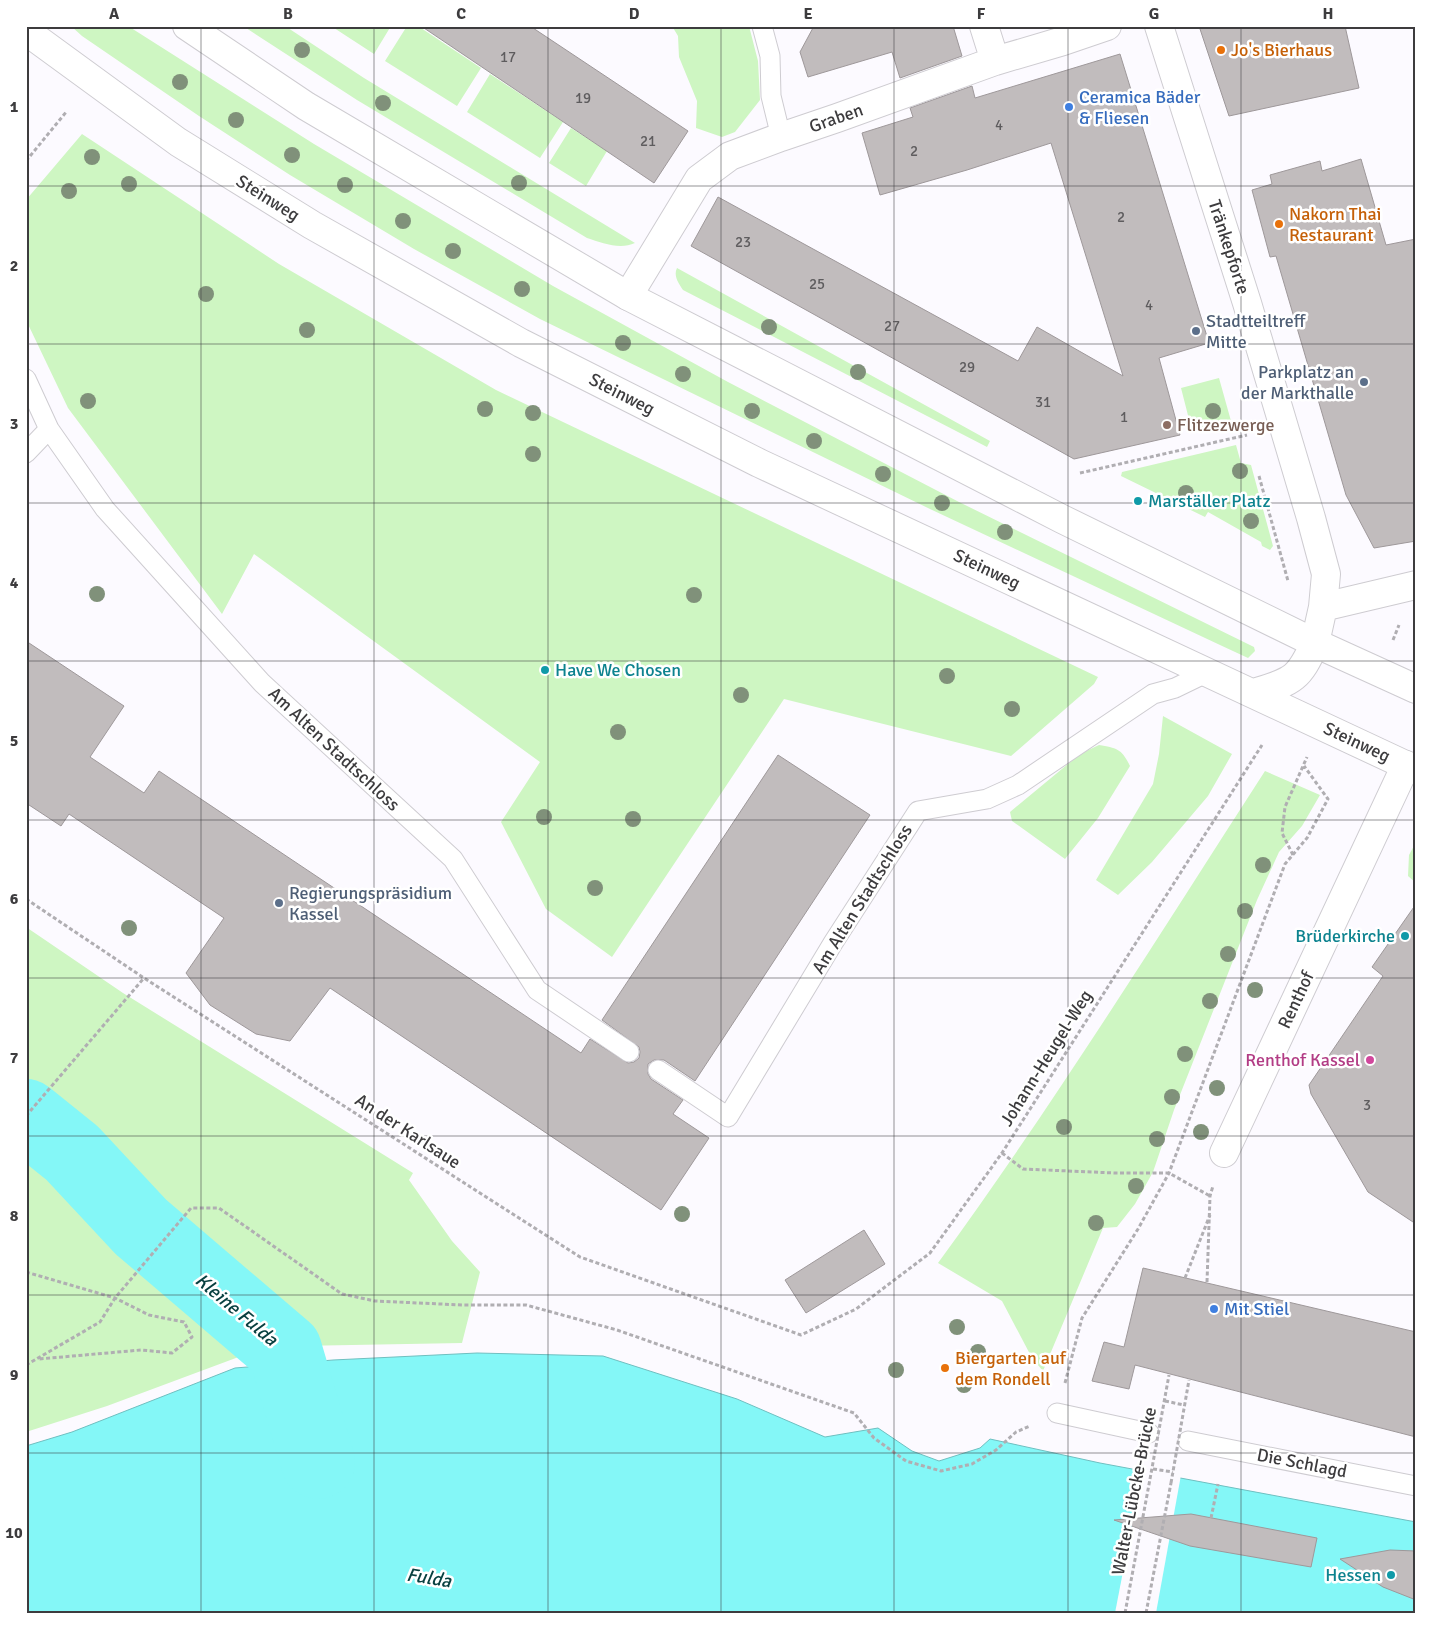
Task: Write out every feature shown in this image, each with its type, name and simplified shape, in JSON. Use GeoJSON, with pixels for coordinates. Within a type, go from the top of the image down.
{"type":"FeatureCollection","features":[{"type":"Feature","properties":{"kind":"main road"},"geometry":{"type":"LineString","coordinates":[[186,26],[306,106],[628,296],[1062,519],[1315,643],[1416,689]]}},
{"type":"Feature","properties":{"kind":"main road"},"geometry":{"type":"LineString","coordinates":[[984,26],[996,61]]}},
{"type":"Feature","properties":{"kind":"main road","name":"Graben"},"geometry":{"type":"LineString","coordinates":[[628,296],[699,179],[730,156],[781,136],[996,61],[1107,26]]}},
{"type":"Feature","properties":{"kind":"main road","name":"Tränkepforte"},"geometry":{"type":"LineString","coordinates":[[1159,26],[1247,303],[1326,574],[1323,607],[1315,643]]}},
{"type":"Feature","properties":{"kind":"main road","name":"Steinweg"},"geometry":{"type":"LineString","coordinates":[[26,31],[178,142],[312,226],[521,343],[759,463],[1411,767]]}},
{"type":"Feature","properties":{"kind":"main road"},"geometry":{"type":"LineString","coordinates":[[1323,607],[1415,585]]}},
{"type":"Feature","properties":{"kind":"main road"},"geometry":{"type":"LineString","coordinates":[[1254,694],[1284,683],[1297,675],[1306,663],[1315,643]]}},
{"type":"Feature","properties":{"kind":"main road","name":"Renthof"},"geometry":{"type":"LineString","coordinates":[[1224,1153],[1411,767]]}},
{"type":"Feature","properties":{"kind":"lane"},"geometry":{"type":"LineString","coordinates":[[762,26],[770,56],[771,96],[781,136]]}},
{"type":"Feature","properties":{"kind":"lane","name":"Am Alten Stadtschloss"},"geometry":{"type":"LineString","coordinates":[[26,379],[49,429],[105,509],[262,683],[453,859],[537,990],[629,1052]]}},
{"type":"Feature","properties":{"kind":"lane"},"geometry":{"type":"LineString","coordinates":[[26,453],[49,429]]}},
{"type":"Feature","properties":{"kind":"lane","name":"Am Alten Stadtschloss"},"geometry":{"type":"LineString","coordinates":[[658,1070],[728,1117],[833,943],[918,811],[987,800],[1018,786],[1154,694],[1176,688],[1208,672]]}},
{"type":"Feature","properties":{"kind":"lane"},"geometry":{"type":"LineString","coordinates":[[1058,1413],[1149,1434]]}},
{"type":"Feature","properties":{"kind":"lane","name":"Die Schlagd"},"geometry":{"type":"LineString","coordinates":[[1188,1441],[1416,1486]]}},
{"type":"Feature","properties":{"kind":"path"},"geometry":{"type":"LineString","coordinates":[[26,161],[67,111]]}},
{"type":"Feature","properties":{"kind":"path"},"geometry":{"type":"LineString","coordinates":[[1080,473],[1247,435]]}},
{"type":"Feature","properties":{"kind":"path"},"geometry":{"type":"LineString","coordinates":[[1278,541],[1290,589]]}},
{"type":"Feature","properties":{"kind":"path","name":"Johann-Heugel-Weg"},"geometry":{"type":"LineString","coordinates":[[801,1335],[856,1309],[930,1252],[1002,1153],[1262,745]]}},
{"type":"Feature","properties":{"kind":"path"},"geometry":{"type":"LineString","coordinates":[[1058,1413],[1082,1318],[1138,1230],[1169,1173],[1285,864],[1307,838],[1328,798],[1304,766],[1294,784],[1285,807],[1282,833],[1293,854]]}},
{"type":"Feature","properties":{"kind":"path","name":"An der Karlsaue"},"geometry":{"type":"LineString","coordinates":[[26,899],[144,978],[580,1257],[801,1335]]}},
{"type":"Feature","properties":{"kind":"path"},"geometry":{"type":"LineString","coordinates":[[26,1116],[144,978]]}},
{"type":"Feature","properties":{"kind":"path"},"geometry":{"type":"LineString","coordinates":[[1002,1153],[1023,1169],[1114,1173],[1169,1173],[1210,1196],[1211,1212],[1207,1282]]}},
{"type":"Feature","properties":{"kind":"path"},"geometry":{"type":"LineString","coordinates":[[26,1365],[100,1322],[114,1298],[192,1208],[219,1208],[342,1294],[375,1300],[462,1305],[526,1305],[617,1330],[854,1413],[874,1438],[906,1461],[941,1471],[972,1464],[996,1450],[1016,1432]]}},
{"type":"Feature","properties":{"kind":"path"},"geometry":{"type":"LineString","coordinates":[[1185,1278],[1211,1212]]}},
{"type":"Feature","properties":{"kind":"path"},"geometry":{"type":"LineString","coordinates":[[26,1272],[114,1298],[149,1315],[184,1322],[192,1337],[172,1353],[141,1350],[38,1359]]}},
{"type":"Feature","properties":{"kind":"path","name":"Walter-Lübcke-Brücke"},"geometry":{"type":"LineString","coordinates":[[1125,1613],[1169,1375]]}},
{"type":"Feature","properties":{"kind":"path","name":"Walter-Lübcke-Brücke"},"geometry":{"type":"LineString","coordinates":[[1146,1613],[1173,1472],[1188,1380]]}},
{"type":"Feature","properties":{"kind":"path"},"geometry":{"type":"LineString","coordinates":[[1165,1401],[1184,1405]]}},
{"type":"Feature","properties":{"kind":"path"},"geometry":{"type":"LineString","coordinates":[[1153,1468],[1173,1472]]}},
{"type":"Feature","properties":{"kind":"path"},"geometry":{"type":"LineString","coordinates":[[1211,1518],[1218,1484]]}},
{"type":"Feature","properties":{"kind":"green space"},"geometry":{"type":"Polygon","coordinates":[[[71,26],[128,26],[314,144],[553,286],[728,382],[959,502],[1254,647],[1255,651],[1248,658],[1220,645],[930,509],[540,319],[414,249],[290,175],[199,116],[82,36],[71,26]]]}},
{"type":"Feature","properties":{"kind":"green space"},"geometry":{"type":"Polygon","coordinates":[[[243,26],[285,26],[364,78],[635,243],[617,246],[587,238],[357,100],[243,26]]]}},
{"type":"Feature","properties":{"kind":"green space"},"geometry":{"type":"Polygon","coordinates":[[[331,26],[391,26],[374,54],[331,26]]]}},
{"type":"Feature","properties":{"kind":"green space"},"geometry":{"type":"Polygon","coordinates":[[[407,26],[418,26],[481,68],[457,106],[385,61],[407,26]]]}},
{"type":"Feature","properties":{"kind":"green space"},"geometry":{"type":"Polygon","coordinates":[[[672,26],[749,26],[758,61],[760,100],[735,132],[722,137],[696,128],[697,101],[679,57],[678,36],[672,26]]]}},
{"type":"Feature","properties":{"kind":"green space"},"geometry":{"type":"Polygon","coordinates":[[[490,74],[563,122],[540,158],[467,112],[490,74]]]}},
{"type":"Feature","properties":{"kind":"green space"},"geometry":{"type":"Polygon","coordinates":[[[571,128],[607,151],[586,186],[549,163],[571,128]]]}},
{"type":"Feature","properties":{"kind":"green space"},"geometry":{"type":"Polygon","coordinates":[[[82,134],[279,264],[496,390],[1098,677],[1094,684],[1011,756],[784,699],[612,957],[546,909],[501,822],[540,762],[254,554],[222,614],[68,408],[26,320],[26,200],[82,134]]]}},
{"type":"Feature","properties":{"kind":"green space"},"geometry":{"type":"Polygon","coordinates":[[[677,268],[990,441],[987,447],[683,290],[676,277],[677,268]]]}},
{"type":"Feature","properties":{"kind":"green space"},"geometry":{"type":"Polygon","coordinates":[[[1219,378],[1231,421],[1192,431],[1181,388],[1219,378]]]}},
{"type":"Feature","properties":{"kind":"green space"},"geometry":{"type":"Polygon","coordinates":[[[1236,445],[1241,463],[1251,465],[1273,546],[1270,550],[1262,546],[1261,542],[1208,512],[1205,517],[1121,476],[1122,472],[1236,445]]]}},
{"type":"Feature","properties":{"kind":"green space"},"geometry":{"type":"Polygon","coordinates":[[[1163,716],[1232,754],[1208,796],[1152,862],[1118,895],[1096,880],[1153,784],[1159,754],[1163,716]]]}},
{"type":"Feature","properties":{"kind":"green space"},"geometry":{"type":"Polygon","coordinates":[[[1099,745],[1118,750],[1130,766],[1098,818],[1065,859],[1012,821],[1010,812],[1080,754],[1099,745]]]}},
{"type":"Feature","properties":{"kind":"green space"},"geometry":{"type":"Polygon","coordinates":[[[1265,771],[1320,795],[1302,826],[1279,852],[1257,900],[1174,1110],[1153,1172],[1135,1204],[1117,1227],[1103,1228],[1043,1371],[1032,1358],[1002,1301],[938,1263],[1064,1081],[1265,771]]]}},
{"type":"Feature","properties":{"kind":"green space"},"geometry":{"type":"Polygon","coordinates":[[[1416,842],[1416,883],[1408,876],[1409,855],[1416,842]]]}},
{"type":"Feature","properties":{"kind":"green space"},"geometry":{"type":"Polygon","coordinates":[[[26,927],[123,993],[413,1173],[409,1180],[452,1241],[480,1272],[462,1343],[297,1346],[190,1251],[67,1126],[26,1095],[26,927]]]}},
{"type":"Feature","properties":{"kind":"green space"},"geometry":{"type":"Polygon","coordinates":[[[26,1135],[252,1352],[107,1406],[26,1432],[26,1135]]]}},
{"type":"Feature","properties":{"kind":"water","name":"Fulda"},"geometry":{"type":"Polygon","coordinates":[[[477,1353],[603,1356],[737,1399],[825,1437],[878,1428],[912,1451],[939,1461],[980,1448],[990,1439],[1100,1463],[1416,1522],[1416,1613],[26,1613],[26,1446],[72,1432],[235,1368],[333,1360],[477,1353]]]}},
{"type":"Feature","properties":{"kind":"pier"},"geometry":{"type":"Polygon","coordinates":[[[1143,1468],[1181,1475],[1156,1613],[1115,1613],[1143,1468]]]}},
{"type":"Feature","properties":{"kind":"building"},"geometry":{"type":"Polygon","coordinates":[[[421,26],[530,26],[688,131],[654,183],[421,26]]]}},
{"type":"Feature","properties":{"kind":"building"},"geometry":{"type":"Polygon","coordinates":[[[814,26],[953,26],[962,56],[900,78],[892,52],[808,77],[800,52],[814,26]]]}},
{"type":"Feature","properties":{"kind":"building"},"geometry":{"type":"Polygon","coordinates":[[[1199,26],[1345,26],[1359,88],[1229,116],[1199,26]]]}},
{"type":"Feature","properties":{"kind":"building"},"geometry":{"type":"Polygon","coordinates":[[[1120,54],[1209,343],[1159,358],[1180,435],[1074,459],[691,246],[718,197],[1018,361],[1037,327],[1123,376],[1051,143],[880,195],[862,133],[913,117],[910,108],[972,86],[975,98],[1120,54]]]}},
{"type":"Feature","properties":{"kind":"building","name":"Parkplatz an der Markthalle"},"geometry":{"type":"Polygon","coordinates":[[[1361,159],[1386,245],[1416,239],[1416,541],[1374,548],[1346,495],[1276,256],[1270,257],[1252,190],[1272,184],[1270,175],[1320,161],[1322,171],[1361,159]]]}},
{"type":"Feature","properties":{"kind":"building","name":"Regierungspräsidium Kassel"},"geometry":{"type":"Polygon","coordinates":[[[26,641],[124,706],[90,757],[144,793],[159,771],[581,1053],[590,1039],[628,1063],[634,1062],[639,1058],[639,1047],[602,1020],[778,755],[870,815],[695,1081],[664,1060],[654,1060],[648,1064],[648,1074],[651,1079],[683,1100],[673,1114],[709,1138],[661,1210],[330,988],[290,1041],[256,1034],[210,1005],[186,973],[224,918],[69,814],[61,826],[26,803],[26,641]]]}},
{"type":"Feature","properties":{"kind":"building"},"geometry":{"type":"Polygon","coordinates":[[[1416,904],[1416,1224],[1368,1192],[1311,1094],[1309,1085],[1383,976],[1372,967],[1416,904]]]}},
{"type":"Feature","properties":{"kind":"building"},"geometry":{"type":"Polygon","coordinates":[[[864,1230],[885,1264],[806,1313],[785,1280],[864,1230]]]}},
{"type":"Feature","properties":{"kind":"building"},"geometry":{"type":"Polygon","coordinates":[[[1143,1268],[1416,1332],[1416,1437],[1135,1365],[1129,1389],[1092,1381],[1104,1342],[1124,1347],[1143,1268]]]}},
{"type":"Feature","properties":{"kind":"building"},"geometry":{"type":"Polygon","coordinates":[[[1191,1514],[1317,1538],[1311,1567],[1190,1546],[1114,1520],[1191,1514]]]}},
{"type":"Feature","properties":{"kind":"building","name":"Hessen"},"geometry":{"type":"Polygon","coordinates":[[[1390,1550],[1416,1551],[1416,1600],[1383,1587],[1340,1559],[1390,1550]]]}},
{"type":"Feature","properties":{"kind":"waterway","name":"Kleine Fulda"},"geometry":{"type":"LineString","coordinates":[[26,1116],[72,1153],[141,1227],[285,1350],[318,1462]]}},
{"type":"Feature","properties":{"kind":"place","name":"Jo's Bierhaus"},"geometry":{"type":"Point","coordinates":[1221,50]}},
{"type":"Feature","properties":{"kind":"place","name":"Ceramica Bäder & Fliesen"},"geometry":{"type":"Point","coordinates":[1069,107]}},
{"type":"Feature","properties":{"kind":"place","name":"Nakorn Thai Restaurant"},"geometry":{"type":"Point","coordinates":[1279,224]}},
{"type":"Feature","properties":{"kind":"place","name":"Stadtteiltreff Mitte"},"geometry":{"type":"Point","coordinates":[1196,331]}},
{"type":"Feature","properties":{"kind":"place","name":"Parkplatz an der Markthalle"},"geometry":{"type":"Point","coordinates":[1364,382]}},
{"type":"Feature","properties":{"kind":"place","name":"Flitzezwerge"},"geometry":{"type":"Point","coordinates":[1167,425]}},
{"type":"Feature","properties":{"kind":"place","name":"Marställer Platz"},"geometry":{"type":"Point","coordinates":[1138,501]}},
{"type":"Feature","properties":{"kind":"place","name":"Have We Chosen"},"geometry":{"type":"Point","coordinates":[545,670]}},
{"type":"Feature","properties":{"kind":"place","name":"Regierungspräsidium Kassel"},"geometry":{"type":"Point","coordinates":[279,903]}},
{"type":"Feature","properties":{"kind":"place","name":"Brüderkirche"},"geometry":{"type":"Point","coordinates":[1405,936]}},
{"type":"Feature","properties":{"kind":"place","name":"Renthof Kassel"},"geometry":{"type":"Point","coordinates":[1370,1060]}},
{"type":"Feature","properties":{"kind":"place","name":"Mit Stiel"},"geometry":{"type":"Point","coordinates":[1214,1309]}},
{"type":"Feature","properties":{"kind":"place","name":"Biergarten auf dem Rondell"},"geometry":{"type":"Point","coordinates":[945,1368]}},
{"type":"Feature","properties":{"kind":"place","name":"Hessen"},"geometry":{"type":"Point","coordinates":[1391,1575]}}]}
